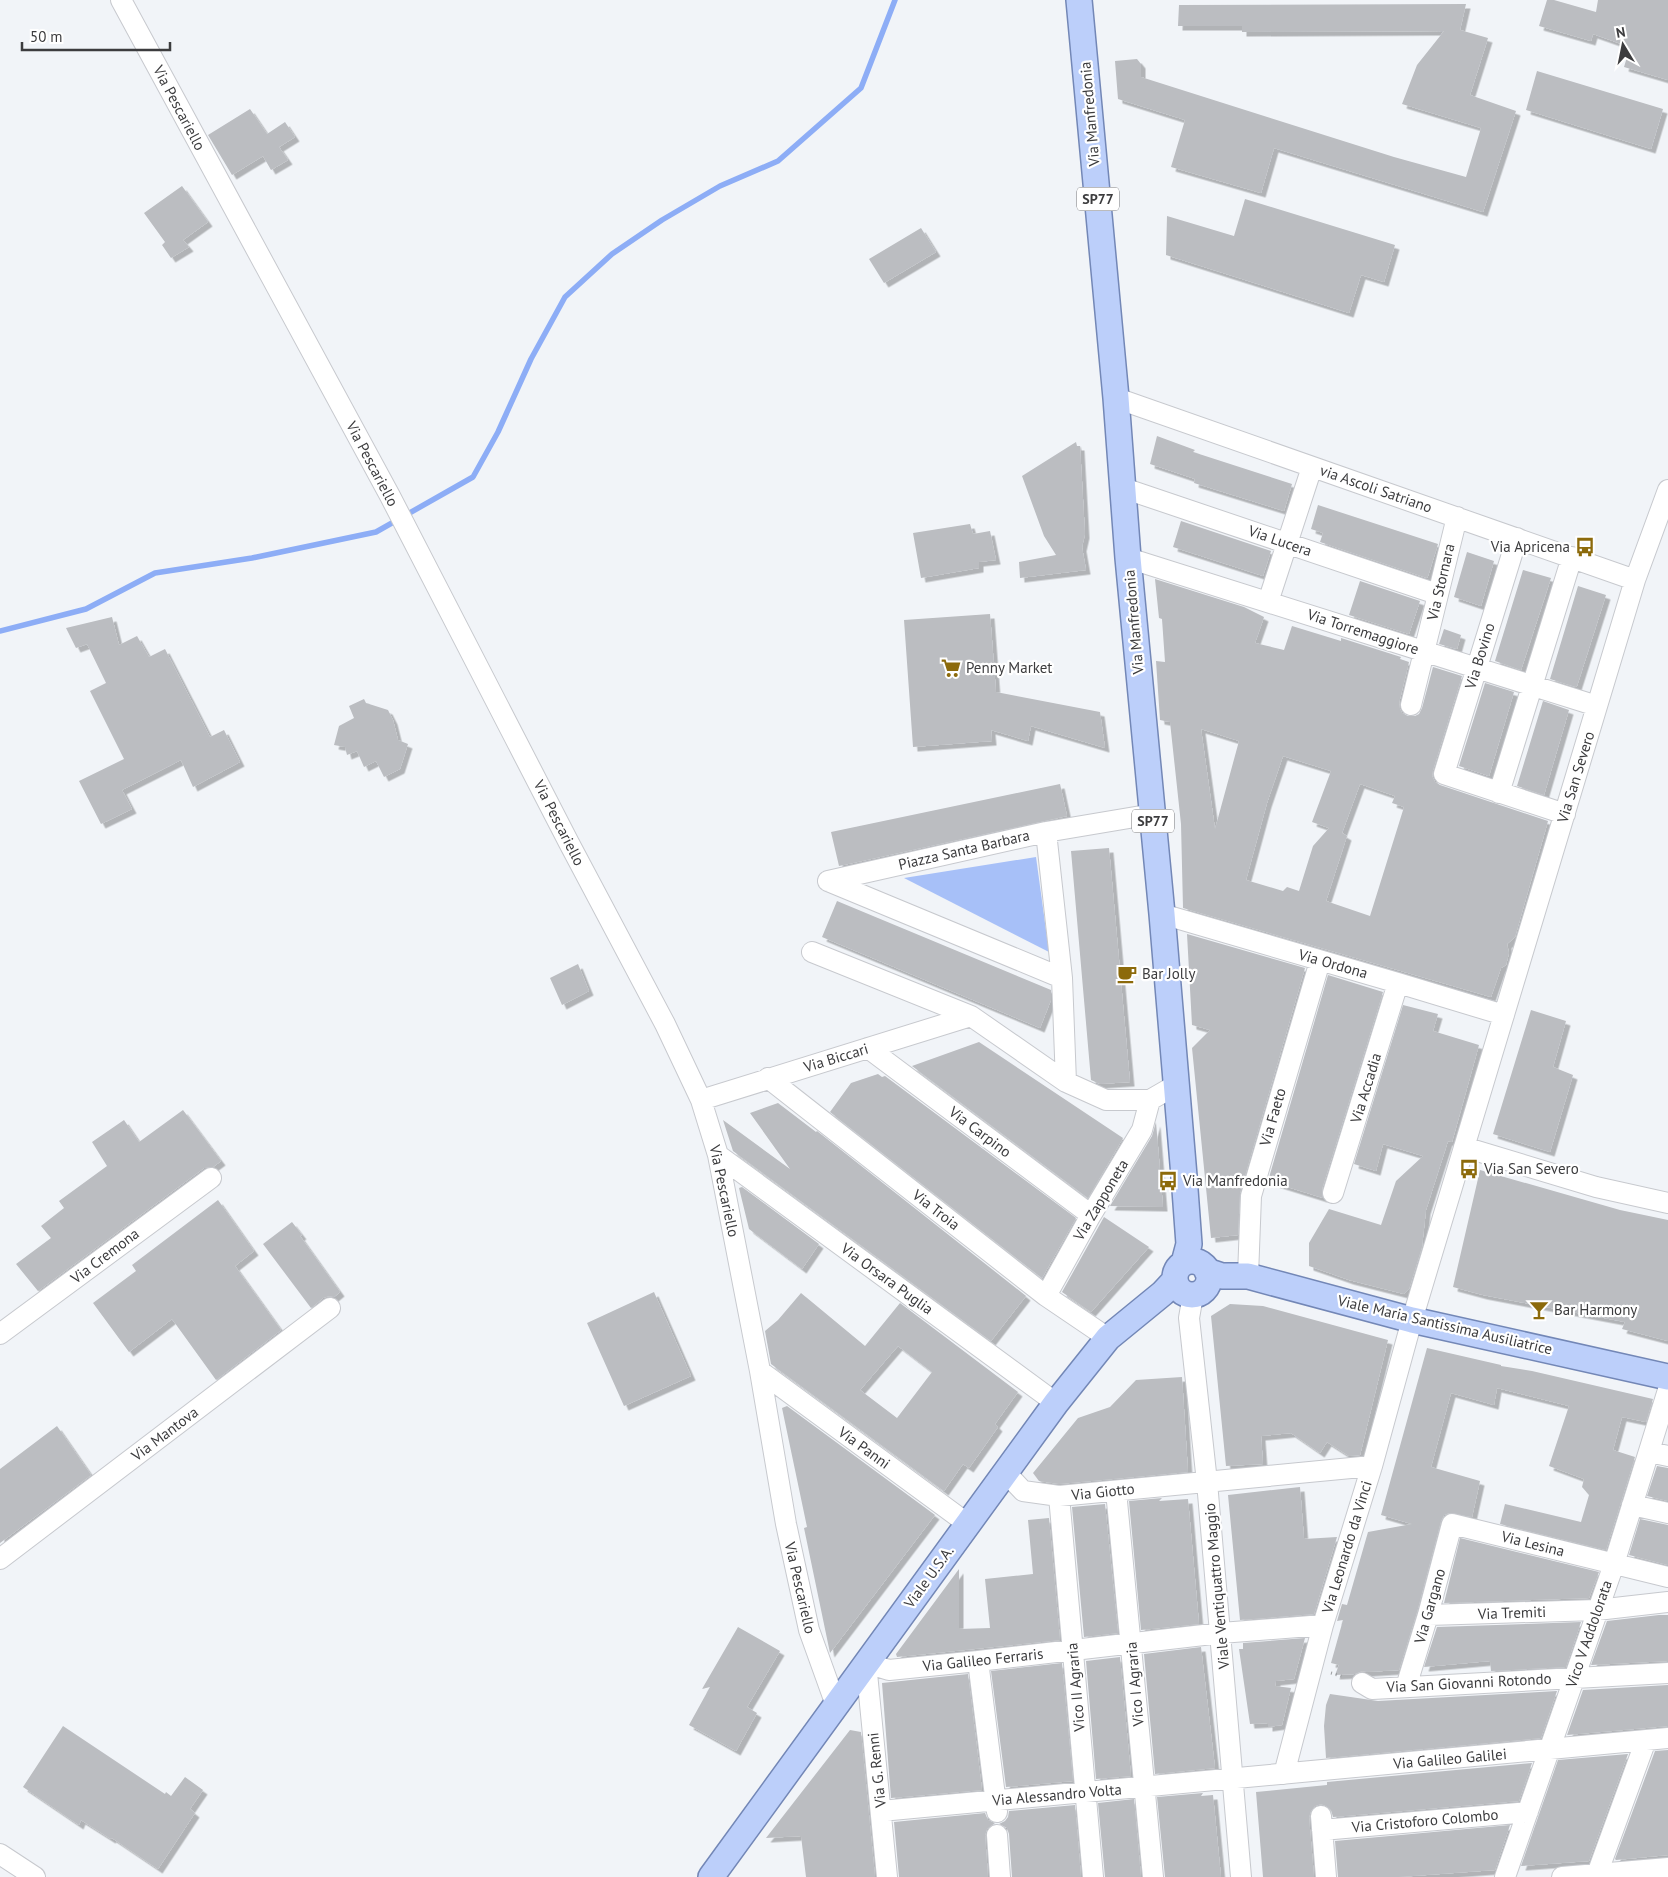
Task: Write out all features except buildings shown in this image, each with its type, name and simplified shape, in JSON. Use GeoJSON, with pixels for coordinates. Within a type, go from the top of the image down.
{"type":"FeatureCollection","features":[{"type":"Feature","properties":{"kind":"main road","name":"Via Manfredonia"},"geometry":{"type":"LineString","coordinates":[[1079,0],[1116,398],[1128,558],[1162,914],[1192,1276]]}},
{"type":"Feature","properties":{"kind":"main road","name":"Viale Maria Santissima Ausiliatrice"},"geometry":{"type":"LineString","coordinates":[[1192,1276],[1248,1276],[1412,1320],[1668,1377]]}},
{"type":"Feature","properties":{"kind":"main road","name":"Viale U.S.A."},"geometry":{"type":"LineString","coordinates":[[711,1877],[1056,1403],[1108,1338],[1192,1276]]}},
{"type":"Feature","properties":{"kind":"street","name":"Via Pescariello"},"geometry":{"type":"LineString","coordinates":[[121,0],[390,496],[564,834],[665,1024],[701,1100],[718,1155],[760,1372],[786,1524],[809,1630],[836,1705]]}},
{"type":"Feature","properties":{"kind":"street","name":"via Ascoli Satriano"},"geometry":{"type":"LineString","coordinates":[[1116,398],[1635,580]]}},
{"type":"Feature","properties":{"kind":"street"},"geometry":{"type":"LineString","coordinates":[[1268,602],[1312,466]]}},
{"type":"Feature","properties":{"kind":"street","name":"Via Lucera"},"geometry":{"type":"LineString","coordinates":[[1123,488],[1437,594]]}},
{"type":"Feature","properties":{"kind":"street","name":"Via San Severo"},"geometry":{"type":"LineString","coordinates":[[1412,1320],[1635,580],[1668,490]]}},
{"type":"Feature","properties":{"kind":"street","name":"Via Stornara"},"geometry":{"type":"LineString","coordinates":[[1411,705],[1457,517]]}},
{"type":"Feature","properties":{"kind":"street","name":"Via Bovino"},"geometry":{"type":"LineString","coordinates":[[1499,793],[1444,774],[1517,538]]}},
{"type":"Feature","properties":{"kind":"street"},"geometry":{"type":"LineString","coordinates":[[1565,814],[1499,793],[1572,557]]}},
{"type":"Feature","properties":{"kind":"street","name":"Via Torremaggiore"},"geometry":{"type":"LineString","coordinates":[[1128,558],[1597,706]]}},
{"type":"Feature","properties":{"kind":"street"},"geometry":{"type":"LineString","coordinates":[[1046,832],[1153,814]]}},
{"type":"Feature","properties":{"kind":"street","name":"Piazza Santa Barbara"},"geometry":{"type":"LineString","coordinates":[[1062,978],[828,881],[1046,832],[1062,978],[1066,1082]]}},
{"type":"Feature","properties":{"kind":"street","name":"Via Ordona"},"geometry":{"type":"LineString","coordinates":[[1162,914],[1398,982],[1504,1016]]}},
{"type":"Feature","properties":{"kind":"street"},"geometry":{"type":"LineString","coordinates":[[812,952],[971,1016],[1066,1082],[1106,1100],[1150,1100],[1176,1085]]}},
{"type":"Feature","properties":{"kind":"street","name":"Via Faeto"},"geometry":{"type":"LineString","coordinates":[[1248,1276],[1251,1196],[1320,961]]}},
{"type":"Feature","properties":{"kind":"street","name":"Via Accadia"},"geometry":{"type":"LineString","coordinates":[[1333,1193],[1398,982]]}},
{"type":"Feature","properties":{"kind":"street","name":"Via Biccari"},"geometry":{"type":"LineString","coordinates":[[701,1100],[971,1016]]}},
{"type":"Feature","properties":{"kind":"street","name":"Via Carpino"},"geometry":{"type":"LineString","coordinates":[[868,1048],[1091,1215]]}},
{"type":"Feature","properties":{"kind":"street","name":"Via Troia"},"geometry":{"type":"LineString","coordinates":[[768,1078],[1046,1296],[1108,1338]]}},
{"type":"Feature","properties":{"kind":"street","name":"Via Zapponeta"},"geometry":{"type":"LineString","coordinates":[[1046,1296],[1091,1215],[1142,1130],[1150,1100]]}},
{"type":"Feature","properties":{"kind":"street"},"geometry":{"type":"LineString","coordinates":[[1464,1147],[1596,1186],[1668,1203]]}},
{"type":"Feature","properties":{"kind":"street","name":"Via Orsara Puglia"},"geometry":{"type":"LineString","coordinates":[[718,1155],[1056,1403]]}},
{"type":"Feature","properties":{"kind":"street","name":"Via Cremona"},"geometry":{"type":"LineString","coordinates":[[0,1334],[210,1178]]}},
{"type":"Feature","properties":{"kind":"street","name":"Viale Ventiquattro Maggio"},"geometry":{"type":"LineString","coordinates":[[1192,1276],[1189,1318],[1208,1482],[1241,1877]]}},
{"type":"Feature","properties":{"kind":"street","name":"Via Mantova"},"geometry":{"type":"LineString","coordinates":[[0,1559],[330,1308]]}},
{"type":"Feature","properties":{"kind":"street","name":"Via Leonardo da Vinci"},"geometry":{"type":"LineString","coordinates":[[1284,1774],[1323,1625],[1372,1466],[1412,1320]]}},
{"type":"Feature","properties":{"kind":"street","name":"Via Panni"},"geometry":{"type":"LineString","coordinates":[[760,1372],[968,1524]]}},
{"type":"Feature","properties":{"kind":"street","name":"Vico V Addolorata"},"geometry":{"type":"LineString","coordinates":[[1505,1877],[1614,1564],[1632,1505],[1658,1454],[1668,1390]]}},
{"type":"Feature","properties":{"kind":"street","name":"Via Giotto"},"geometry":{"type":"LineString","coordinates":[[1006,1473],[1023,1490],[1059,1496],[1372,1466]]}},
{"type":"Feature","properties":{"kind":"street","name":"Vico I Agraria"},"geometry":{"type":"LineString","coordinates":[[1116,1491],[1152,1877]]}},
{"type":"Feature","properties":{"kind":"street","name":"Vico II Agraria"},"geometry":{"type":"LineString","coordinates":[[1059,1496],[1093,1877]]}},
{"type":"Feature","properties":{"kind":"street"},"geometry":{"type":"LineString","coordinates":[[1632,1505],[1668,1513]]}},
{"type":"Feature","properties":{"kind":"street","name":"Via Lesina"},"geometry":{"type":"LineString","coordinates":[[1452,1524],[1668,1578]]}},
{"type":"Feature","properties":{"kind":"street","name":"Via Gargano"},"geometry":{"type":"LineString","coordinates":[[1406,1687],[1428,1615],[1452,1524]]}},
{"type":"Feature","properties":{"kind":"street","name":"Via Tremiti"},"geometry":{"type":"LineString","coordinates":[[1428,1615],[1597,1610],[1668,1602]]}},
{"type":"Feature","properties":{"kind":"street","name":"Via Galileo Ferraris"},"geometry":{"type":"LineString","coordinates":[[866,1663],[889,1670],[1221,1633],[1323,1625]]}},
{"type":"Feature","properties":{"kind":"street"},"geometry":{"type":"LineString","coordinates":[[978,1661],[996,1807]]}},
{"type":"Feature","properties":{"kind":"street","name":"Via G. Renni"},"geometry":{"type":"LineString","coordinates":[[866,1663],[888,1877]]}},
{"type":"Feature","properties":{"kind":"street","name":"Via San Giovanni Rotondo"},"geometry":{"type":"LineString","coordinates":[[1362,1683],[1372,1688],[1406,1687],[1668,1673]]}},
{"type":"Feature","properties":{"kind":"street","name":"Via Galileo Galilei"},"geometry":{"type":"LineString","coordinates":[[1233,1779],[1668,1738]]}},
{"type":"Feature","properties":{"kind":"street"},"geometry":{"type":"LineString","coordinates":[[1597,1875],[1646,1740]]}},
{"type":"Feature","properties":{"kind":"street","name":"Via Alessandro Volta"},"geometry":{"type":"LineString","coordinates":[[881,1811],[996,1807],[1085,1792],[1233,1779]]}},
{"type":"Feature","properties":{"kind":"street","name":"Via Cristoforo Colombo"},"geometry":{"type":"LineString","coordinates":[[1326,1877],[1322,1823],[1528,1812]]}},
{"type":"Feature","properties":{"kind":"street"},"geometry":{"type":"LineString","coordinates":[[996,1835],[1000,1877]]}},
{"type":"Feature","properties":{"kind":"street"},"geometry":{"type":"LineString","coordinates":[[0,1854],[35,1877]]}},
{"type":"Feature","properties":{"kind":"street"},"geometry":{"type":"LineString","coordinates":[[1562,1877],[1668,1868]]}},
{"type":"Feature","properties":{"kind":"shaded area"},"geometry":{"type":"Polygon","coordinates":[[[1036,857],[1049,952],[904,878],[1036,857]]]}},
{"type":"Feature","properties":{"kind":"waterway"},"geometry":{"type":"LineString","coordinates":[[0,631],[86,609],[155,573],[252,558],[376,532],[473,477],[498,432],[531,359],[565,297],[612,254],[662,220],[720,186],[778,161],[861,88],[895,0]]}},
{"type":"Feature","properties":{"kind":"place","name":"Via Apricena"},"geometry":{"type":"Point","coordinates":[1585,547]}},
{"type":"Feature","properties":{"kind":"place","name":"Penny Market"},"geometry":{"type":"Point","coordinates":[951,668]}},
{"type":"Feature","properties":{"kind":"place","name":"Bar Jolly"},"geometry":{"type":"Point","coordinates":[1127,974]}},
{"type":"Feature","properties":{"kind":"place","name":"Via San Severo"},"geometry":{"type":"Point","coordinates":[1469,1169]}},
{"type":"Feature","properties":{"kind":"place","name":"Via Manfredonia"},"geometry":{"type":"Point","coordinates":[1168,1181]}},
{"type":"Feature","properties":{"kind":"place","name":"Bar Harmony"},"geometry":{"type":"Point","coordinates":[1539,1310]}}]}
